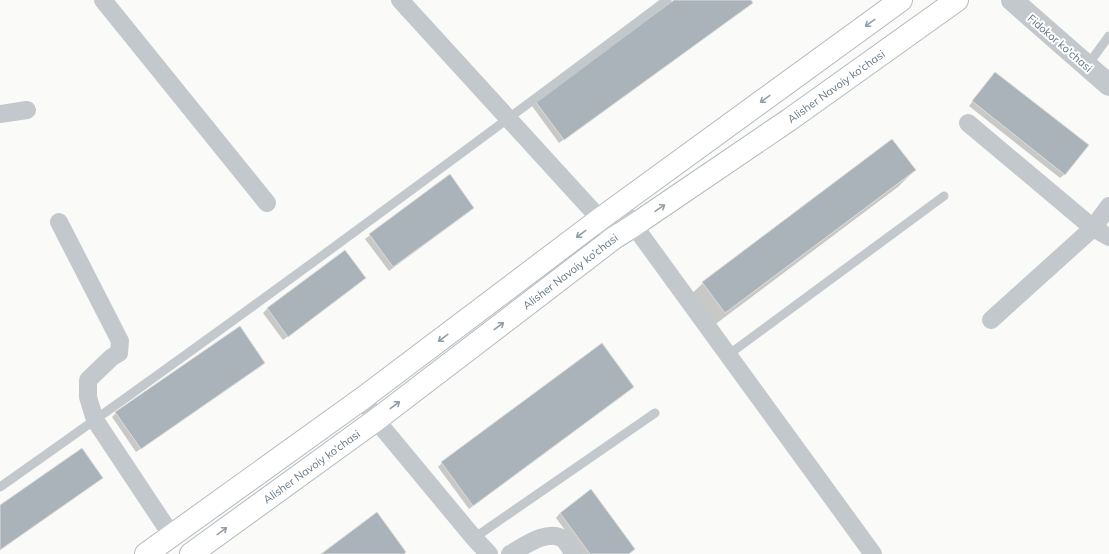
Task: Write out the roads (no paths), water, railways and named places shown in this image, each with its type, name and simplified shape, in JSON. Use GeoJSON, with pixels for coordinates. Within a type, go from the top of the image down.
{"type":"FeatureCollection","features":[{"type":"Feature","properties":{"kind":"main road"},"geometry":{"type":"LineString","coordinates":[[146,554],[363,398],[600,219],[901,0]]}},
{"type":"Feature","properties":{"kind":"main road","name":"Alisher Navoiy ko’chasi"},"geometry":{"type":"LineString","coordinates":[[191,554],[376,420],[614,238],[634,226],[789,120],[957,0]]}},
{"type":"Feature","properties":{"kind":"street"},"geometry":{"type":"LineString","coordinates":[[103,0],[267,203]]}},
{"type":"Feature","properties":{"kind":"street"},"geometry":{"type":"LineString","coordinates":[[400,0],[600,219],[614,238]]}},
{"type":"Feature","properties":{"kind":"street","name":"Fidokor ko'chasi"},"geometry":{"type":"LineString","coordinates":[[1012,0],[1109,85]]}},
{"type":"Feature","properties":{"kind":"street"},"geometry":{"type":"LineString","coordinates":[[0,114],[27,110]]}},
{"type":"Feature","properties":{"kind":"street"},"geometry":{"type":"LineString","coordinates":[[968,122],[1093,228],[1109,237]]}},
{"type":"Feature","properties":{"kind":"street"},"geometry":{"type":"LineString","coordinates":[[619,206],[873,554]]}},
{"type":"Feature","properties":{"kind":"street"},"geometry":{"type":"LineString","coordinates":[[991,320],[1093,228],[1109,206]]}},
{"type":"Feature","properties":{"kind":"street"},"geometry":{"type":"LineString","coordinates":[[59,222],[120,341],[119,354],[112,357],[88,380],[88,397],[95,420],[172,536]]}},
{"type":"Feature","properties":{"kind":"street"},"geometry":{"type":"LineString","coordinates":[[363,398],[376,420],[489,554]]}},
{"type":"Feature","properties":{"kind":"street"},"geometry":{"type":"LineString","coordinates":[[510,554],[541,537],[552,535],[562,538],[574,554]]}},
{"type":"Feature","properties":{"kind":"lane"},"geometry":{"type":"LineString","coordinates":[[0,486],[95,420],[509,118],[667,0]]}},
{"type":"Feature","properties":{"kind":"lane"},"geometry":{"type":"LineString","coordinates":[[1087,66],[1109,36]]}},
{"type":"Feature","properties":{"kind":"lane"},"geometry":{"type":"LineString","coordinates":[[728,355],[944,196]]}},
{"type":"Feature","properties":{"kind":"lane"},"geometry":{"type":"LineString","coordinates":[[474,538],[655,412]]}}]}
